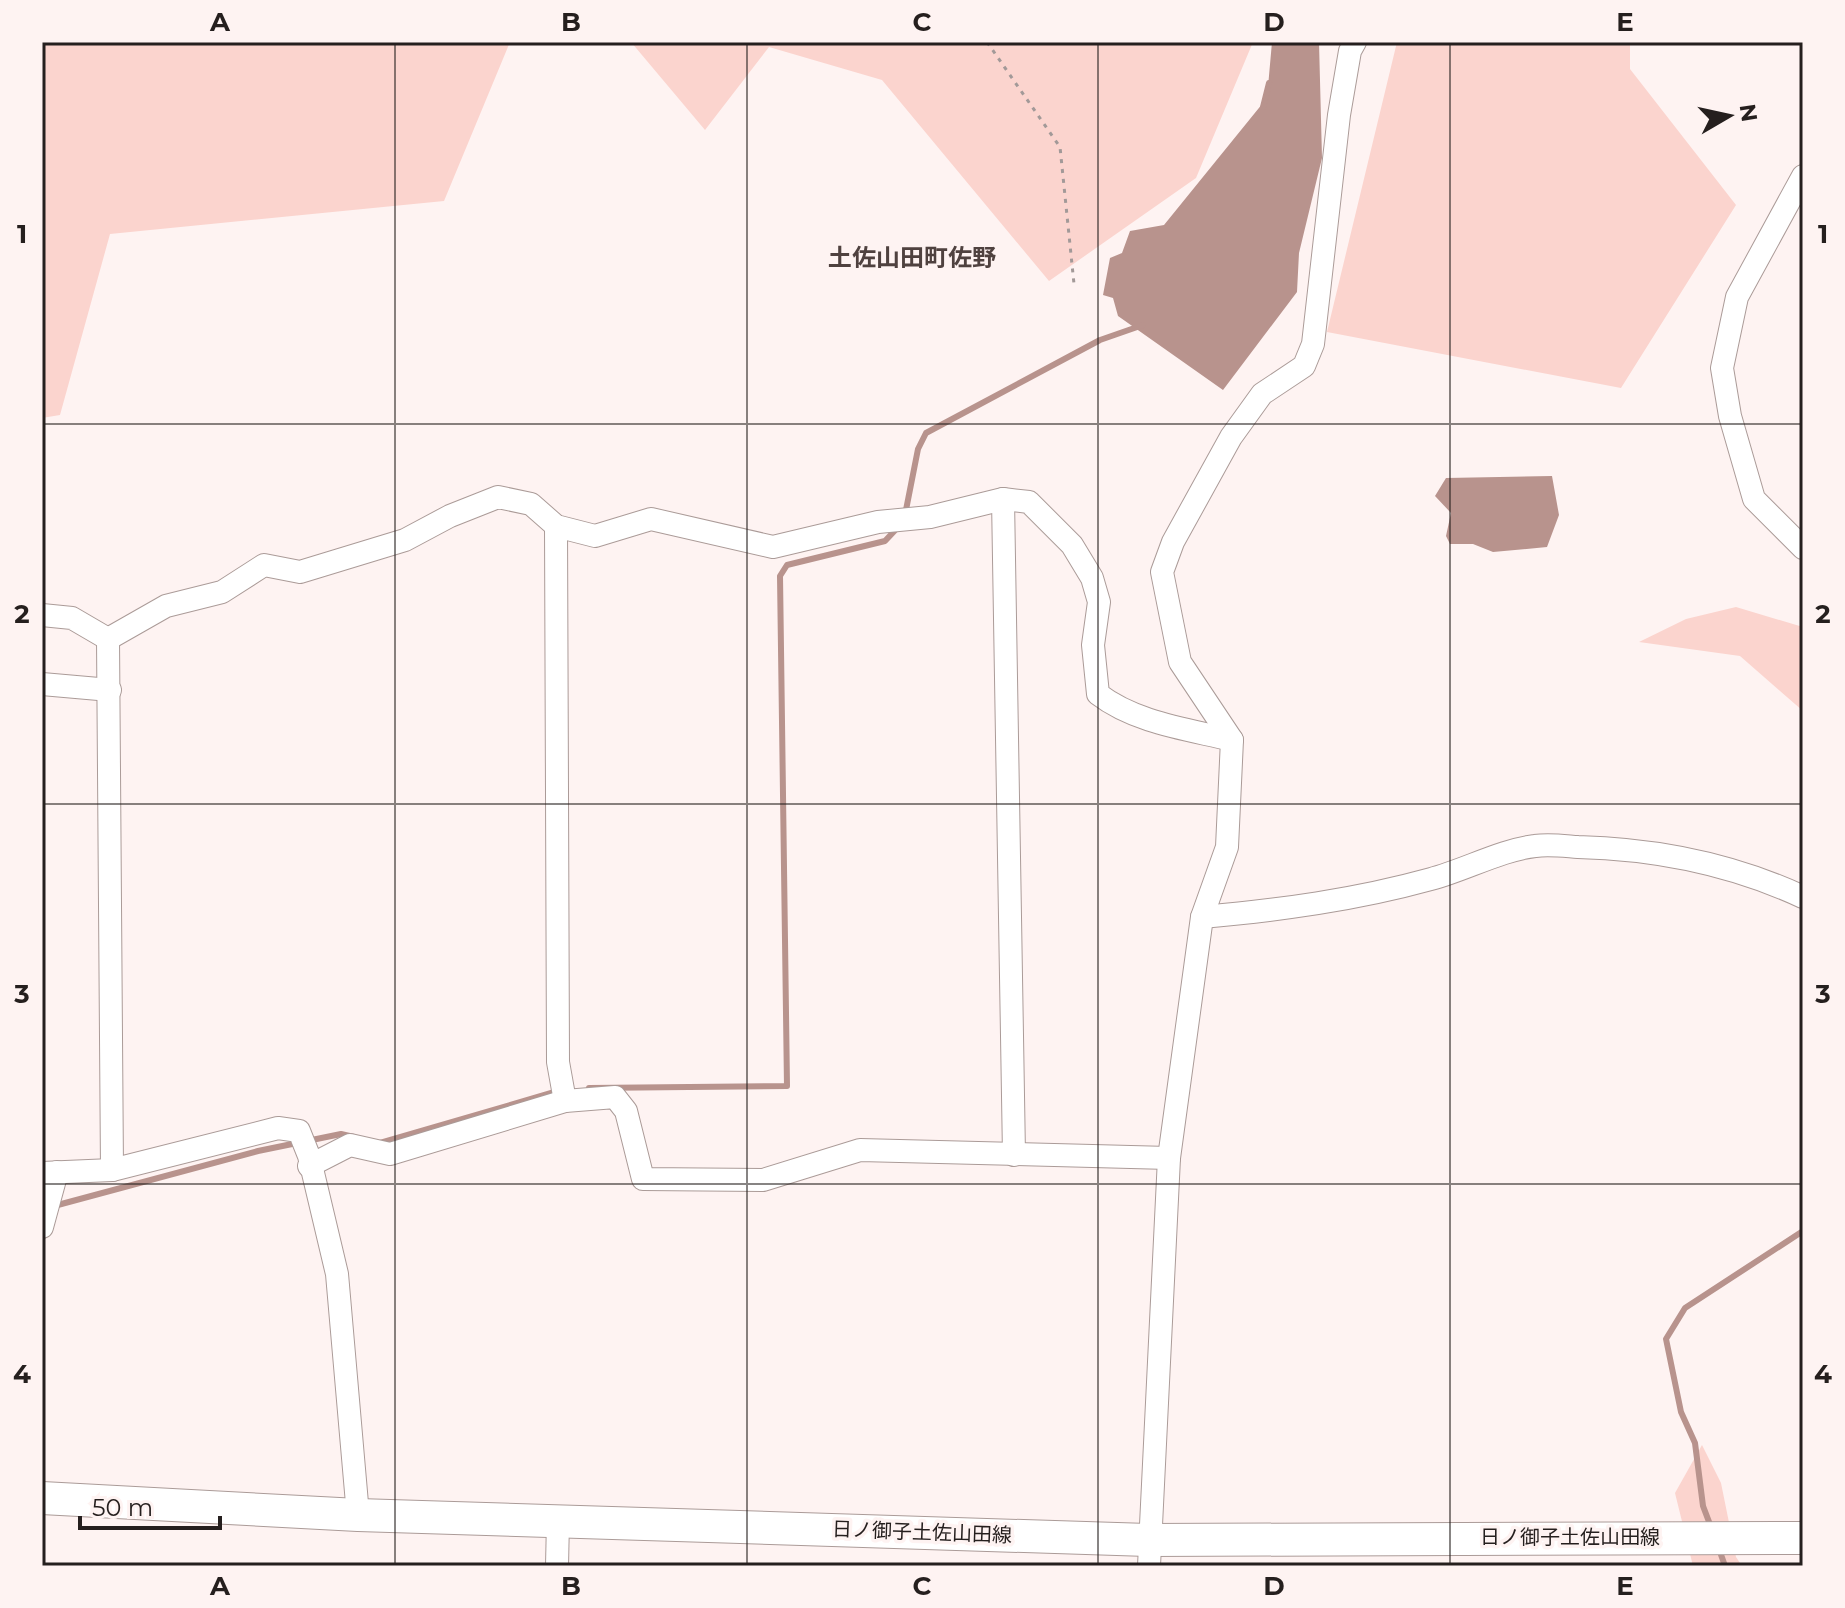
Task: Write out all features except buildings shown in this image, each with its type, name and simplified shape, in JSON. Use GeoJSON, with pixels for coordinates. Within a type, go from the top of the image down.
{"type":"FeatureCollection","features":[{"type":"Feature","properties":{"kind":"main road","name":"日ノ御子土佐山田線"},"geometry":{"type":"LineString","coordinates":[[42,1498],[358,1515],[558,1521],[1148,1553],[1712,1536],[1803,1538]]}},
{"type":"Feature","properties":{"kind":"street"},"geometry":{"type":"LineString","coordinates":[[1148,1553],[1169,1158],[1202,917],[1227,847],[1232,740],[1180,662],[1162,572],[1173,542],[1231,437],[1262,394],[1296,375],[1304,366],[1313,344],[1339,115],[1350,51],[1355,42]]}},
{"type":"Feature","properties":{"kind":"street"},"geometry":{"type":"LineString","coordinates":[[1803,176],[1737,297],[1722,368],[1730,416],[1754,499],[1803,548]]}},
{"type":"Feature","properties":{"kind":"street"},"geometry":{"type":"LineString","coordinates":[[108,639],[166,606],[222,592],[264,565],[300,572],[405,540],[450,516],[498,497],[531,504],[556,526],[595,536],[651,519],[773,547],[878,522],[930,517],[1003,499],[1029,502],[1072,545],[1092,578],[1099,602],[1093,645],[1098,694],[1116,708],[1142,718],[1232,740]]}},
{"type":"Feature","properties":{"kind":"street"},"geometry":{"type":"LineString","coordinates":[[1003,499],[1014,1155]]}},
{"type":"Feature","properties":{"kind":"street"},"geometry":{"type":"LineString","coordinates":[[556,526],[558,1062],[565,1101]]}},
{"type":"Feature","properties":{"kind":"street"},"geometry":{"type":"LineString","coordinates":[[42,615],[72,618],[108,639]]}},
{"type":"Feature","properties":{"kind":"street"},"geometry":{"type":"LineString","coordinates":[[108,639],[112,1170]]}},
{"type":"Feature","properties":{"kind":"street"},"geometry":{"type":"LineString","coordinates":[[42,684],[110,690]]}},
{"type":"Feature","properties":{"kind":"street"},"geometry":{"type":"LineString","coordinates":[[1202,917],[1293,909],[1353,898],[1432,879],[1535,846],[1604,847],[1686,857],[1760,878],[1803,897]]}},
{"type":"Feature","properties":{"kind":"street"},"geometry":{"type":"LineString","coordinates":[[309,1161],[350,1145],[390,1154],[565,1101],[615,1097],[626,1111],[643,1179],[763,1180],[860,1150],[1169,1158]]}},
{"type":"Feature","properties":{"kind":"street"},"geometry":{"type":"LineString","coordinates":[[42,1225],[50,1172],[112,1170],[278,1128],[299,1131],[337,1274],[351,1402],[358,1515]]}},
{"type":"Feature","properties":{"kind":"street"},"geometry":{"type":"LineString","coordinates":[[557,1566],[558,1521]]}},
{"type":"Feature","properties":{"kind":"path"},"geometry":{"type":"LineString","coordinates":[[987,42],[1060,147],[1074,284]]}},
{"type":"Feature","properties":{"kind":"shaded area"},"geometry":{"type":"Polygon","coordinates":[[[42,42],[510,42],[444,201],[110,234],[60,415],[42,418],[42,42]]]}},
{"type":"Feature","properties":{"kind":"shaded area"},"geometry":{"type":"Polygon","coordinates":[[[631,42],[1253,42],[1196,178],[1049,281],[882,80],[769,47],[705,130],[631,42]]]}},
{"type":"Feature","properties":{"kind":"shaded area"},"geometry":{"type":"Polygon","coordinates":[[[1272,42],[1319,42],[1322,158],[1299,253],[1297,292],[1223,390],[1118,316],[1113,298],[1103,295],[1110,258],[1122,253],[1130,231],[1164,225],[1267,98],[1272,42]]]}},
{"type":"Feature","properties":{"kind":"shaded area"},"geometry":{"type":"Polygon","coordinates":[[[1397,42],[1630,42],[1630,69],[1736,205],[1621,388],[1327,332],[1397,42]]]}},
{"type":"Feature","properties":{"kind":"shaded area"},"geometry":{"type":"Polygon","coordinates":[[[1552,476],[1559,515],[1547,547],[1493,552],[1473,544],[1450,544],[1446,536],[1451,513],[1435,496],[1446,478],[1552,476]]]}},
{"type":"Feature","properties":{"kind":"shaded area"},"geometry":{"type":"Polygon","coordinates":[[[1736,607],[1803,627],[1803,711],[1740,656],[1639,642],[1686,619],[1736,607]]]}},
{"type":"Feature","properties":{"kind":"shaded area"},"geometry":{"type":"Polygon","coordinates":[[[1702,1445],[1721,1483],[1736,1557],[1742,1566],[1693,1566],[1675,1493],[1702,1445]]]}},
{"type":"Feature","properties":{"kind":"waterway"},"geometry":{"type":"LineString","coordinates":[[1263,107],[1269,83]]}},
{"type":"Feature","properties":{"kind":"waterway"},"geometry":{"type":"LineString","coordinates":[[905,515],[918,449],[926,433],[1100,340],[1143,325]]}},
{"type":"Feature","properties":{"kind":"waterway"},"geometry":{"type":"LineString","coordinates":[[589,1088],[787,1086],[780,576],[787,565],[885,541],[900,525]]}},
{"type":"Feature","properties":{"kind":"waterway"},"geometry":{"type":"LineString","coordinates":[[380,1143],[558,1091]]}},
{"type":"Feature","properties":{"kind":"waterway"},"geometry":{"type":"LineString","coordinates":[[54,1206],[258,1151],[341,1134],[354,1137]]}},
{"type":"Feature","properties":{"kind":"waterway"},"geometry":{"type":"LineString","coordinates":[[1711,1527],[1703,1506],[1695,1443],[1681,1412],[1666,1339],[1685,1308],[1803,1231]]}},
{"type":"Feature","properties":{"kind":"waterway"},"geometry":{"type":"LineString","coordinates":[[1719,1549],[1725,1566]]}},
{"type":"Feature","properties":{"kind":"district","name":"土佐山田町佐野"},"geometry":{"type":"Point","coordinates":[912,258]}}]}
